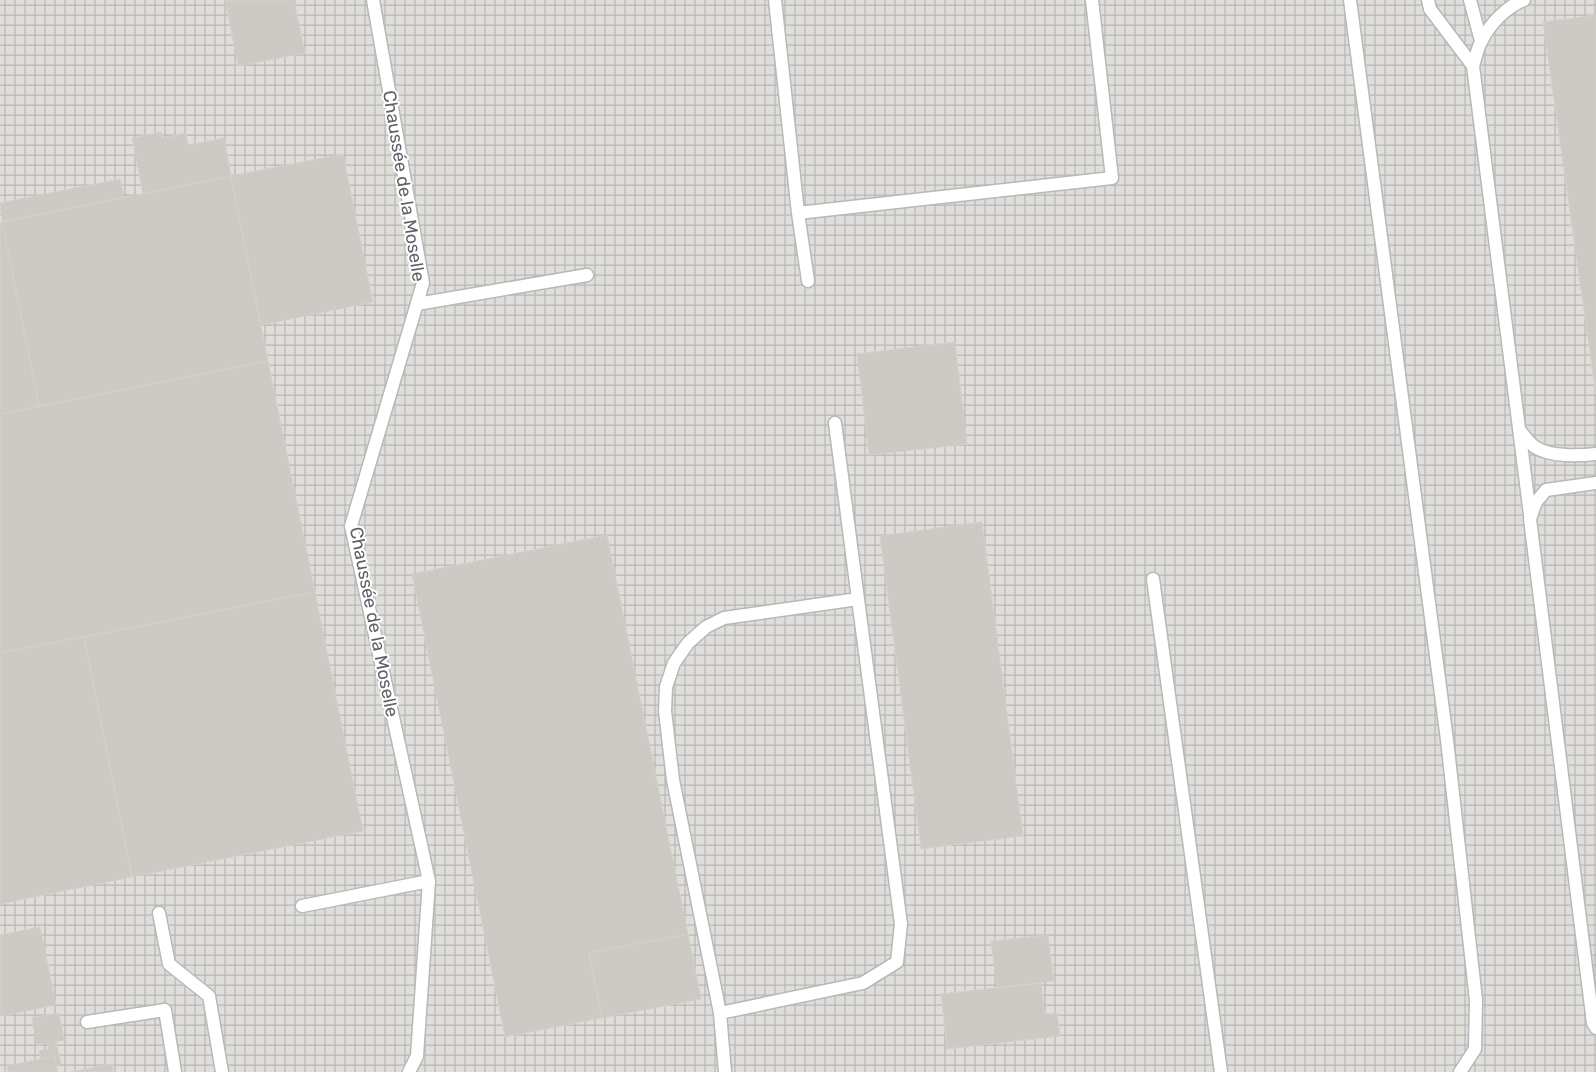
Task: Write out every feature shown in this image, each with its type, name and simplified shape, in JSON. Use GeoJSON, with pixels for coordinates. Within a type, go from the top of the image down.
{"type":"FeatureCollection","features":[{"type":"Feature","properties":{"kind":"lane","name":"Chaussée de la Moselle"},"geometry":{"type":"LineString","coordinates":[[374,0],[423,284],[351,526],[429,881],[417,1056],[409,1072]]}},
{"type":"Feature","properties":{"kind":"lane"},"geometry":{"type":"LineString","coordinates":[[774,0],[798,213],[808,281]]}},
{"type":"Feature","properties":{"kind":"lane"},"geometry":{"type":"LineString","coordinates":[[798,213],[1112,178],[1092,0]]}},
{"type":"Feature","properties":{"kind":"lane"},"geometry":{"type":"LineString","coordinates":[[1350,0],[1447,740],[1476,1000],[1474,1049],[1460,1072]]}},
{"type":"Feature","properties":{"kind":"lane"},"geometry":{"type":"LineString","coordinates":[[1428,0],[1430,9],[1473,66]]}},
{"type":"Feature","properties":{"kind":"lane"},"geometry":{"type":"LineString","coordinates":[[1470,0],[1481,41]]}},
{"type":"Feature","properties":{"kind":"lane"},"geometry":{"type":"LineString","coordinates":[[1524,0],[1516,3],[1497,20],[1481,41],[1473,66],[1596,1028]]}},
{"type":"Feature","properties":{"kind":"lane"},"geometry":{"type":"LineString","coordinates":[[417,304],[588,275]]}},
{"type":"Feature","properties":{"kind":"lane"},"geometry":{"type":"LineString","coordinates":[[720,1013],[863,983],[897,962],[901,924],[834,423]]}},
{"type":"Feature","properties":{"kind":"lane"},"geometry":{"type":"LineString","coordinates":[[1519,430],[1535,447],[1554,454],[1575,457],[1596,454]]}},
{"type":"Feature","properties":{"kind":"lane"},"geometry":{"type":"LineString","coordinates":[[1530,519],[1536,502],[1546,490],[1596,484]]}},
{"type":"Feature","properties":{"kind":"lane"},"geometry":{"type":"LineString","coordinates":[[1153,579],[1221,1072]]}},
{"type":"Feature","properties":{"kind":"lane"},"geometry":{"type":"LineString","coordinates":[[725,1072],[720,1013],[673,780],[665,711],[668,679],[674,663],[688,643],[706,627],[724,618],[858,598]]}},
{"type":"Feature","properties":{"kind":"lane"},"geometry":{"type":"LineString","coordinates":[[302,906],[429,881]]}},
{"type":"Feature","properties":{"kind":"lane"},"geometry":{"type":"LineString","coordinates":[[160,913],[169,964],[210,996],[222,1072]]}},
{"type":"Feature","properties":{"kind":"lane"},"geometry":{"type":"LineString","coordinates":[[86,1022],[165,1010],[175,1072]]}},
{"type":"Feature","properties":{"kind":"shaded area"},"geometry":{"type":"Polygon","coordinates":[[[0,0],[1596,0],[1596,1072],[0,1072],[0,0]]]}},
{"type":"Feature","properties":{"kind":"building"},"geometry":{"type":"Polygon","coordinates":[[[225,0],[294,0],[305,53],[238,66],[225,0]]]}},
{"type":"Feature","properties":{"kind":"building"},"geometry":{"type":"Polygon","coordinates":[[[1596,15],[1596,395],[1543,22],[1596,15]]]}},
{"type":"Feature","properties":{"kind":"building"},"geometry":{"type":"Polygon","coordinates":[[[161,132],[163,138],[186,133],[188,145],[224,138],[231,176],[143,194],[132,138],[161,132]]]}},
{"type":"Feature","properties":{"kind":"building"},"geometry":{"type":"Polygon","coordinates":[[[343,154],[373,302],[261,325],[231,176],[343,154]]]}},
{"type":"Feature","properties":{"kind":"building"},"geometry":{"type":"Polygon","coordinates":[[[231,176],[268,361],[39,406],[2,222],[231,176]]]}},
{"type":"Feature","properties":{"kind":"building"},"geometry":{"type":"Polygon","coordinates":[[[120,179],[124,197],[2,222],[0,203],[120,179]]]}},
{"type":"Feature","properties":{"kind":"building"},"geometry":{"type":"Polygon","coordinates":[[[2,222],[39,406],[0,414],[0,223],[2,222]]]}},
{"type":"Feature","properties":{"kind":"building"},"geometry":{"type":"Polygon","coordinates":[[[955,342],[967,444],[869,455],[857,354],[955,342]]]}},
{"type":"Feature","properties":{"kind":"building"},"geometry":{"type":"Polygon","coordinates":[[[268,361],[315,592],[0,653],[0,414],[268,361]]]}},
{"type":"Feature","properties":{"kind":"building"},"geometry":{"type":"Polygon","coordinates":[[[982,522],[1023,836],[921,849],[880,536],[982,522]]]}},
{"type":"Feature","properties":{"kind":"building"},"geometry":{"type":"Polygon","coordinates":[[[607,535],[688,934],[589,953],[602,1018],[505,1037],[412,574],[607,535]]]}},
{"type":"Feature","properties":{"kind":"building"},"geometry":{"type":"Polygon","coordinates":[[[315,592],[363,831],[132,877],[84,637],[315,592]]]}},
{"type":"Feature","properties":{"kind":"building"},"geometry":{"type":"Polygon","coordinates":[[[84,637],[132,877],[0,904],[0,653],[84,637]]]}},
{"type":"Feature","properties":{"kind":"building"},"geometry":{"type":"Polygon","coordinates":[[[40,927],[56,1005],[0,1016],[0,935],[40,927]]]}},
{"type":"Feature","properties":{"kind":"building"},"geometry":{"type":"Polygon","coordinates":[[[688,934],[701,999],[602,1018],[589,953],[688,934]]]}},
{"type":"Feature","properties":{"kind":"building"},"geometry":{"type":"Polygon","coordinates":[[[1048,935],[1054,981],[997,988],[991,941],[1048,935]]]}},
{"type":"Feature","properties":{"kind":"building"},"geometry":{"type":"Polygon","coordinates":[[[1041,983],[1045,1014],[1057,1013],[1060,1036],[947,1049],[941,994],[1041,983]]]}},
{"type":"Feature","properties":{"kind":"building"},"geometry":{"type":"Polygon","coordinates":[[[59,1013],[64,1040],[56,1042],[61,1064],[56,1066],[54,1056],[41,1059],[39,1051],[49,1049],[48,1043],[37,1045],[32,1018],[59,1013]]]}},
{"type":"Feature","properties":{"kind":"building"},"geometry":{"type":"Polygon","coordinates":[[[54,1056],[58,1072],[8,1072],[7,1066],[54,1056]]]}},
{"type":"Feature","properties":{"kind":"building"},"geometry":{"type":"Polygon","coordinates":[[[112,1064],[113,1072],[70,1072],[112,1064]]]}}]}
